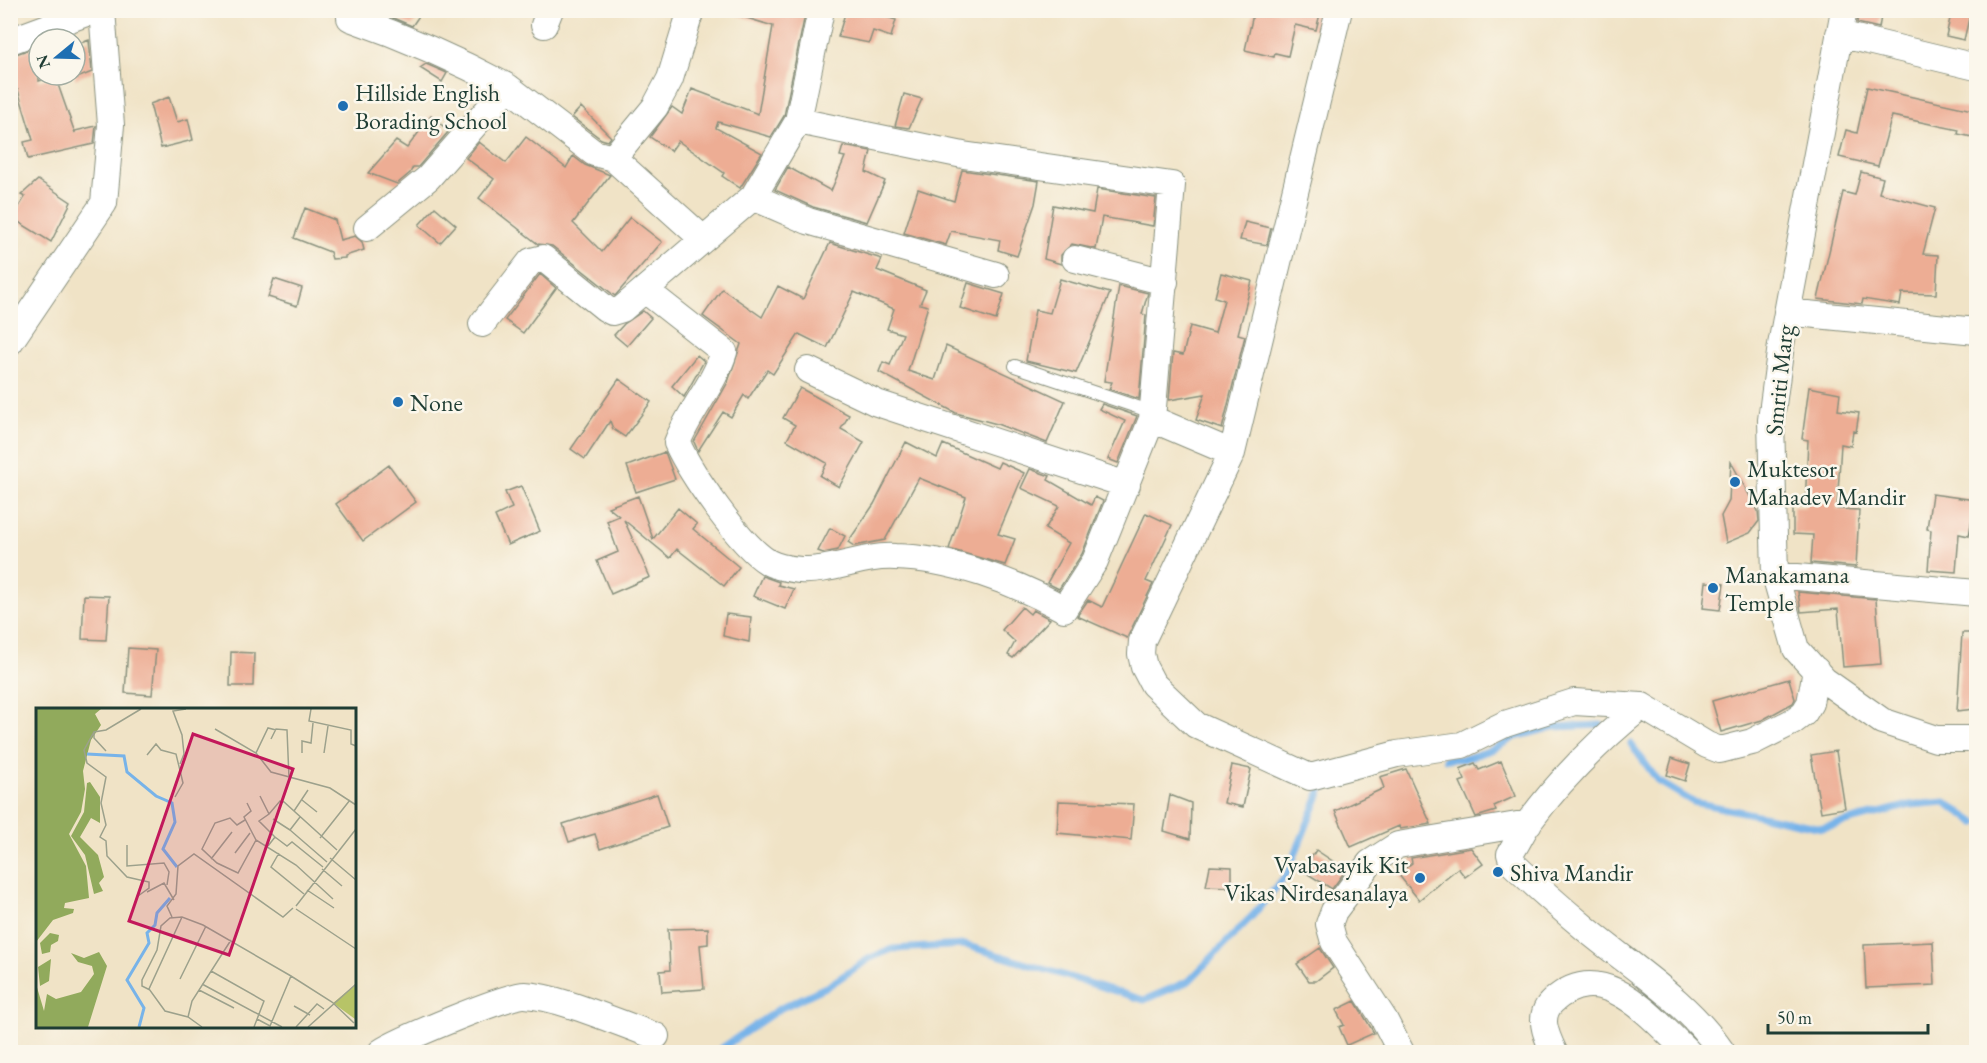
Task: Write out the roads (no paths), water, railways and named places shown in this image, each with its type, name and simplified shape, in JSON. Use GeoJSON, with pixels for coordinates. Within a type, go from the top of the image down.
{"type":"FeatureCollection","features":[{"type":"Feature","properties":{"kind":"street"},"geometry":{"type":"LineString","coordinates":[[10,41],[94,10]]}},
{"type":"Feature","properties":{"kind":"street"},"geometry":{"type":"LineString","coordinates":[[10,342],[104,203],[111,125],[102,10]]}},
{"type":"Feature","properties":{"kind":"street"},"geometry":{"type":"LineString","coordinates":[[350,10],[350,18],[396,34],[464,63],[508,87],[594,153],[613,158],[703,239]]}},
{"type":"Feature","properties":{"kind":"street"},"geometry":{"type":"LineString","coordinates":[[613,158],[655,107],[670,79],[691,10]]}},
{"type":"Feature","properties":{"kind":"street"},"geometry":{"type":"LineString","coordinates":[[482,324],[531,261],[543,258],[612,312],[622,309],[753,197],[798,121],[821,10]]}},
{"type":"Feature","properties":{"kind":"street"},"geometry":{"type":"LineString","coordinates":[[1339,10],[1232,453],[1142,641],[1141,654],[1144,667],[1153,684],[1196,725],[1310,777],[1397,754],[1462,746],[1505,724],[1574,702],[1642,706],[1707,745],[1720,750],[1752,742],[1792,722],[1803,713],[1810,703],[1816,670]]}},
{"type":"Feature","properties":{"kind":"street"},"geometry":{"type":"LineString","coordinates":[[1841,22],[1977,67]]}},
{"type":"Feature","properties":{"kind":"street","name":"Smriti Marg"},"geometry":{"type":"LineString","coordinates":[[1841,22],[1787,312],[1771,420],[1775,575],[1796,649],[1824,680],[1882,721],[1936,739],[1977,739]]}},
{"type":"Feature","properties":{"kind":"street"},"geometry":{"type":"LineString","coordinates":[[368,228],[428,178],[508,87]]}},
{"type":"Feature","properties":{"kind":"street"},"geometry":{"type":"LineString","coordinates":[[645,290],[724,352],[720,365],[684,425],[677,443],[688,466],[720,509],[747,543],[769,563],[801,570],[892,556],[939,560],[1042,596],[1064,609],[1095,561],[1152,416],[1172,184],[963,155],[798,121]]}},
{"type":"Feature","properties":{"kind":"street"},"geometry":{"type":"LineString","coordinates":[[753,197],[808,221],[996,275]]}},
{"type":"Feature","properties":{"kind":"street"},"geometry":{"type":"LineString","coordinates":[[1075,259],[1165,282]]}},
{"type":"Feature","properties":{"kind":"street"},"geometry":{"type":"LineString","coordinates":[[1787,312],[1977,332]]}},
{"type":"Feature","properties":{"kind":"street"},"geometry":{"type":"LineString","coordinates":[[808,370],[877,403],[1127,484]]}},
{"type":"Feature","properties":{"kind":"street"},"geometry":{"type":"LineString","coordinates":[[1152,416],[1232,453]]}},
{"type":"Feature","properties":{"kind":"street"},"geometry":{"type":"LineString","coordinates":[[1775,575],[1977,593]]}},
{"type":"Feature","properties":{"kind":"street"},"geometry":{"type":"LineString","coordinates":[[1642,706],[1589,755],[1529,823],[1510,854],[1513,864],[1584,928],[1680,1004],[1710,1034],[1722,1053]]}},
{"type":"Feature","properties":{"kind":"street"},"geometry":{"type":"LineString","coordinates":[[1401,1053],[1384,1019],[1334,942],[1329,924],[1334,911],[1370,863],[1398,845],[1529,823]]}},
{"type":"Feature","properties":{"kind":"street"},"geometry":{"type":"LineString","coordinates":[[1554,1053],[1544,1029],[1544,1018],[1550,1003],[1561,995],[1588,985],[1610,988],[1644,1009],[1688,1053]]}},
{"type":"Feature","properties":{"kind":"street"},"geometry":{"type":"LineString","coordinates":[[381,1053],[499,1001],[523,995],[547,999],[656,1036]]}},
{"type":"Feature","properties":{"kind":"lane"},"geometry":{"type":"LineString","coordinates":[[1016,366],[1152,416]]}},
{"type":"Feature","properties":{"kind":"waterway"},"geometry":{"type":"LineString","coordinates":[[1446,759],[1464,759],[1494,749],[1515,737],[1553,727],[1601,725]]}},
{"type":"Feature","properties":{"kind":"waterway"},"geometry":{"type":"LineString","coordinates":[[1631,744],[1658,781],[1693,802],[1822,828],[1910,805],[1945,802],[1976,823]]}},
{"type":"Feature","properties":{"kind":"waterway"},"geometry":{"type":"LineString","coordinates":[[723,1052],[722,1048],[779,1009],[828,986],[870,958],[892,949],[965,945],[1144,1000],[1189,981],[1254,914],[1287,874],[1322,788],[1334,783]]}},
{"type":"Feature","properties":{"kind":"place","name":"Hillside English Borading School"},"geometry":{"type":"Point","coordinates":[343,106]}},
{"type":"Feature","properties":{"kind":"place","name":"None"},"geometry":{"type":"Point","coordinates":[398,402]}},
{"type":"Feature","properties":{"kind":"place","name":"Muktesor Mahadev Mandir"},"geometry":{"type":"Point","coordinates":[1735,482]}},
{"type":"Feature","properties":{"kind":"place","name":"Manakamana Temple"},"geometry":{"type":"Point","coordinates":[1713,588]}},
{"type":"Feature","properties":{"kind":"place","name":"Shiva Mandir"},"geometry":{"type":"Point","coordinates":[1498,872]}},
{"type":"Feature","properties":{"kind":"place","name":"Vyabasayik Kit Vikas Nirdesanalaya"},"geometry":{"type":"Point","coordinates":[1420,878]}}]}
